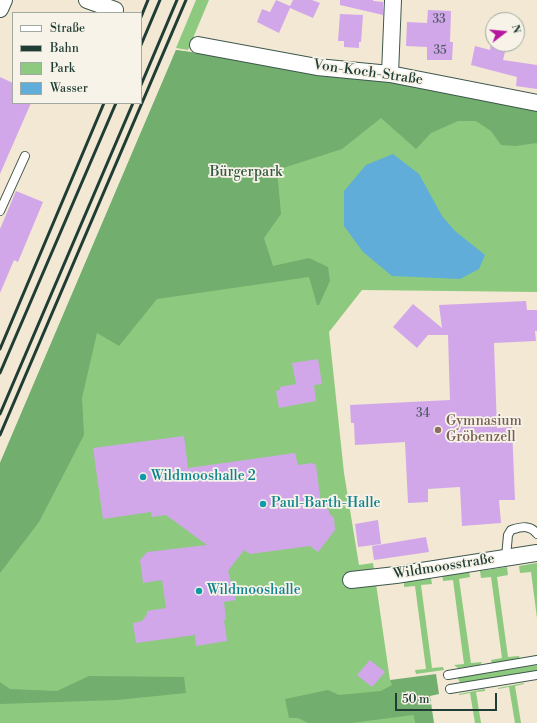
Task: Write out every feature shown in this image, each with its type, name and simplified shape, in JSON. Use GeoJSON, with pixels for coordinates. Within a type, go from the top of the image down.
{"type":"FeatureCollection","features":[{"type":"Feature","properties":{"kind":"street"},"geometry":{"type":"LineString","coordinates":[[0,9],[4,0]]}},
{"type":"Feature","properties":{"kind":"street"},"geometry":{"type":"LineString","coordinates":[[87,0],[118,5]]}},
{"type":"Feature","properties":{"kind":"street"},"geometry":{"type":"LineString","coordinates":[[390,74],[393,0]]}},
{"type":"Feature","properties":{"kind":"street","name":"Von-Koch-Straße"},"geometry":{"type":"LineString","coordinates":[[198,45],[317,67],[390,74],[537,103]]}},
{"type":"Feature","properties":{"kind":"street","name":"Wildmoosstraße"},"geometry":{"type":"LineString","coordinates":[[351,580],[396,575],[537,553]]}},
{"type":"Feature","properties":{"kind":"lane"},"geometry":{"type":"LineString","coordinates":[[0,210],[25,156]]}},
{"type":"Feature","properties":{"kind":"lane"},"geometry":{"type":"LineString","coordinates":[[506,557],[508,535],[511,530],[526,527],[534,529],[537,534]]}},
{"type":"Feature","properties":{"kind":"lane"},"geometry":{"type":"LineString","coordinates":[[448,675],[537,660]]}},
{"type":"Feature","properties":{"kind":"lane"},"geometry":{"type":"LineString","coordinates":[[450,689],[537,675]]}},
{"type":"Feature","properties":{"kind":"green space"},"geometry":{"type":"Polygon","coordinates":[[[196,0],[209,0],[188,50],[176,48],[196,0]]]}},
{"type":"Feature","properties":{"kind":"green space","name":"Bürgerpark"},"geometry":{"type":"Polygon","coordinates":[[[176,50],[537,108],[537,292],[362,290],[329,332],[344,473],[359,565],[373,563],[390,680],[413,715],[415,723],[0,723],[0,463],[176,50]]]}},
{"type":"Feature","properties":{"kind":"green space","name":"Bürgerpark"},"geometry":{"type":"Polygon","coordinates":[[[176,50],[388,78],[537,108],[537,143],[515,146],[501,145],[491,131],[476,121],[458,121],[431,133],[416,149],[381,118],[342,149],[277,170],[281,214],[264,238],[273,266],[309,258],[328,267],[330,281],[319,305],[317,305],[309,277],[157,299],[119,346],[97,333],[82,398],[84,435],[39,522],[0,573],[0,463],[176,50]]]}},
{"type":"Feature","properties":{"kind":"green space"},"geometry":{"type":"Polygon","coordinates":[[[537,563],[537,618],[531,572],[520,573],[519,566],[537,563]]]}},
{"type":"Feature","properties":{"kind":"green space"},"geometry":{"type":"Polygon","coordinates":[[[507,567],[508,575],[497,577],[508,657],[519,656],[520,660],[492,663],[491,660],[502,658],[491,577],[481,578],[480,571],[507,567]]]}},
{"type":"Feature","properties":{"kind":"green space"},"geometry":{"type":"Polygon","coordinates":[[[469,570],[470,577],[459,579],[471,663],[482,662],[480,665],[458,668],[454,665],[464,664],[453,580],[443,581],[442,573],[469,570]]]}},
{"type":"Feature","properties":{"kind":"green space"},"geometry":{"type":"Polygon","coordinates":[[[431,578],[432,584],[421,585],[432,668],[443,667],[444,670],[416,674],[415,670],[426,669],[415,586],[404,587],[404,582],[431,578]]]}},
{"type":"Feature","properties":{"kind":"green space"},"geometry":{"type":"Polygon","coordinates":[[[537,665],[537,671],[461,684],[458,679],[460,676],[537,665]]]}},
{"type":"Feature","properties":{"kind":"green space"},"geometry":{"type":"Polygon","coordinates":[[[436,674],[439,694],[430,696],[434,723],[415,723],[413,715],[351,723],[308,723],[298,718],[289,718],[285,699],[328,690],[339,695],[381,691],[392,685],[390,680],[436,674]]]}},
{"type":"Feature","properties":{"kind":"green space"},"geometry":{"type":"Polygon","coordinates":[[[89,676],[184,677],[186,693],[117,700],[0,704],[0,682],[10,689],[57,691],[89,676]]]}},
{"type":"Feature","properties":{"kind":"green space"},"geometry":{"type":"Polygon","coordinates":[[[524,683],[515,686],[521,723],[515,723],[509,687],[498,688],[524,683]]]}},
{"type":"Feature","properties":{"kind":"green space"},"geometry":{"type":"Polygon","coordinates":[[[485,689],[485,691],[476,692],[481,723],[475,723],[470,693],[459,694],[485,689]]]}},
{"type":"Feature","properties":{"kind":"water"},"geometry":{"type":"Polygon","coordinates":[[[393,154],[419,174],[442,216],[455,231],[485,255],[479,269],[460,279],[392,276],[363,252],[344,226],[344,191],[366,165],[393,154]]]}},
{"type":"Feature","properties":{"kind":"building"},"geometry":{"type":"Polygon","coordinates":[[[276,0],[290,6],[293,0],[312,0],[320,3],[313,18],[290,8],[279,33],[257,22],[262,9],[270,12],[276,0]]]}},
{"type":"Feature","properties":{"kind":"building"},"geometry":{"type":"Polygon","coordinates":[[[340,0],[373,0],[383,2],[383,15],[340,5],[340,0]]]}},
{"type":"Feature","properties":{"kind":"building"},"geometry":{"type":"Polygon","coordinates":[[[428,10],[451,11],[450,42],[453,42],[452,60],[427,60],[427,47],[406,46],[407,22],[427,23],[428,10]]]}},
{"type":"Feature","properties":{"kind":"building"},"geometry":{"type":"Polygon","coordinates":[[[340,14],[363,15],[361,42],[359,42],[359,48],[344,47],[344,41],[338,41],[340,14]]]}},
{"type":"Feature","properties":{"kind":"building"},"geometry":{"type":"Polygon","coordinates":[[[475,46],[485,49],[485,52],[505,52],[503,60],[537,65],[537,89],[516,86],[517,77],[471,65],[475,46]]]}},
{"type":"Feature","properties":{"kind":"building"},"geometry":{"type":"Polygon","coordinates":[[[0,77],[12,83],[12,104],[31,104],[0,174],[0,77]]]}},
{"type":"Feature","properties":{"kind":"building"},"geometry":{"type":"Polygon","coordinates":[[[16,191],[43,202],[18,262],[14,260],[0,293],[0,229],[16,191]]]}},
{"type":"Feature","properties":{"kind":"building"},"geometry":{"type":"Polygon","coordinates":[[[526,301],[527,310],[537,310],[537,331],[535,331],[536,341],[494,343],[497,428],[512,427],[515,500],[499,500],[501,523],[462,526],[460,487],[428,489],[428,502],[408,503],[405,442],[355,445],[354,423],[351,423],[350,405],[450,400],[448,335],[428,335],[417,348],[393,327],[413,304],[442,328],[439,305],[526,301]]]}},
{"type":"Feature","properties":{"kind":"building"},"geometry":{"type":"Polygon","coordinates":[[[318,359],[322,384],[314,385],[316,401],[279,408],[276,391],[280,390],[280,387],[296,384],[292,363],[318,359]]]}},
{"type":"Feature","properties":{"kind":"building"},"geometry":{"type":"Polygon","coordinates":[[[184,436],[188,468],[295,453],[298,465],[312,463],[316,465],[321,504],[327,503],[329,513],[334,518],[335,530],[318,552],[310,546],[250,554],[244,550],[228,571],[236,600],[224,602],[226,620],[224,620],[227,641],[196,646],[195,635],[136,643],[133,623],[142,621],[147,614],[147,611],[166,608],[162,580],[143,583],[140,560],[147,552],[207,545],[166,515],[152,517],[151,512],[103,519],[93,448],[184,436]]]}},
{"type":"Feature","properties":{"kind":"building"},"geometry":{"type":"Polygon","coordinates":[[[378,520],[381,544],[358,547],[355,524],[378,520]]]}},
{"type":"Feature","properties":{"kind":"building"},"geometry":{"type":"Polygon","coordinates":[[[426,537],[429,552],[374,560],[372,546],[426,537]]]}},
{"type":"Feature","properties":{"kind":"building"},"geometry":{"type":"Polygon","coordinates":[[[370,660],[385,672],[372,687],[357,675],[370,660]]]}},
{"type":"Feature","properties":{"kind":"railway"},"geometry":{"type":"LineString","coordinates":[[142,15],[148,0]]}},
{"type":"Feature","properties":{"kind":"railway"},"geometry":{"type":"LineString","coordinates":[[142,43],[160,0]]}},
{"type":"Feature","properties":{"kind":"railway"},"geometry":{"type":"LineString","coordinates":[[142,83],[177,0]]}},
{"type":"Feature","properties":{"kind":"railway"},"geometry":{"type":"LineString","coordinates":[[142,103],[186,0]]}},
{"type":"Feature","properties":{"kind":"railway"},"geometry":{"type":"LineString","coordinates":[[0,349],[104,104]]}},
{"type":"Feature","properties":{"kind":"railway"},"geometry":{"type":"LineString","coordinates":[[0,373],[116,104]]}},
{"type":"Feature","properties":{"kind":"railway"},"geometry":{"type":"LineString","coordinates":[[0,414],[133,104]]}},
{"type":"Feature","properties":{"kind":"railway"},"geometry":{"type":"LineString","coordinates":[[0,435],[142,104]]}},
{"type":"Feature","properties":{"kind":"place","name":"Gymnasium Gröbenzell"},"geometry":{"type":"Point","coordinates":[438,430]}},
{"type":"Feature","properties":{"kind":"place","name":"Wildmooshalle 2"},"geometry":{"type":"Point","coordinates":[143,477]}},
{"type":"Feature","properties":{"kind":"place","name":"Paul-Barth-Halle"},"geometry":{"type":"Point","coordinates":[263,504]}},
{"type":"Feature","properties":{"kind":"place","name":"Wildmooshalle"},"geometry":{"type":"Point","coordinates":[199,591]}}]}
